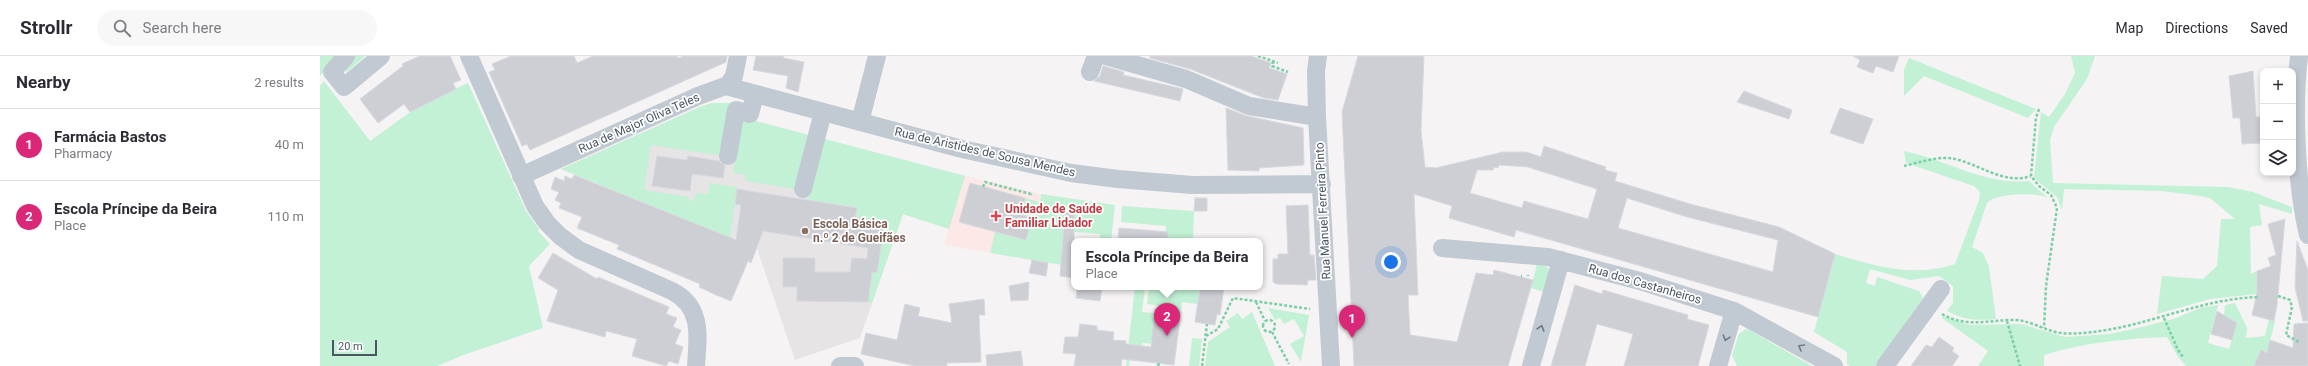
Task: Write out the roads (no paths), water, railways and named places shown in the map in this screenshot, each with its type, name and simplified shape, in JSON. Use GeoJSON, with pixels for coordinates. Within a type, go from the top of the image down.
{"type":"FeatureCollection","features":[{"type":"Feature","properties":{"kind":"street"},"geometry":{"type":"LineString","coordinates":[[346,56],[332,72],[344,87],[381,56]]}},
{"type":"Feature","properties":{"kind":"street"},"geometry":{"type":"LineString","coordinates":[[469,56],[521,176],[540,214],[566,241],[586,254],[672,291],[690,304],[698,323],[696,366]]}},
{"type":"Feature","properties":{"kind":"street"},"geometry":{"type":"LineString","coordinates":[[726,86],[734,76],[738,56]]}},
{"type":"Feature","properties":{"kind":"street"},"geometry":{"type":"LineString","coordinates":[[860,122],[877,56]]}},
{"type":"Feature","properties":{"kind":"street"},"geometry":{"type":"LineString","coordinates":[[1106,56],[1186,79],[1249,106],[1317,117]]}},
{"type":"Feature","properties":{"kind":"street","name":"Rua Manuel Ferreira Pinto"},"geometry":{"type":"LineString","coordinates":[[1318,56],[1316,71],[1317,117],[1322,184],[1331,366]]}},
{"type":"Feature","properties":{"kind":"street"},"geometry":{"type":"LineString","coordinates":[[2299,56],[2296,74],[2297,143],[2305,222],[2308,236]]}},
{"type":"Feature","properties":{"kind":"street","name":"Rua de Major Oliva Teles"},"geometry":{"type":"LineString","coordinates":[[521,176],[698,96],[726,86]]}},
{"type":"Feature","properties":{"kind":"street","name":"Rua de Aristides de Sousa Mendes"},"geometry":{"type":"LineString","coordinates":[[726,86],[1013,161],[1098,177],[1192,185],[1322,184]]}},
{"type":"Feature","properties":{"kind":"street"},"geometry":{"type":"LineString","coordinates":[[728,156],[736,110],[750,114],[755,94]]}},
{"type":"Feature","properties":{"kind":"street"},"geometry":{"type":"LineString","coordinates":[[803,189],[823,112]]}},
{"type":"Feature","properties":{"kind":"street","name":"Rua dos Castanheiros"},"geometry":{"type":"LineString","coordinates":[[1442,248],[1527,255],[1561,260],[1640,281],[1734,311],[1834,366]]}},
{"type":"Feature","properties":{"kind":"street"},"geometry":{"type":"LineString","coordinates":[[1531,366],[1561,260]]}},
{"type":"Feature","properties":{"kind":"street"},"geometry":{"type":"LineString","coordinates":[[1885,366],[1941,289]]}},
{"type":"Feature","properties":{"kind":"street"},"geometry":{"type":"LineString","coordinates":[[1718,366],[1734,311]]}},
{"type":"Feature","properties":{"kind":"street"},"geometry":{"type":"LineString","coordinates":[[840,366],[854,366]]}},
{"type":"Feature","properties":{"kind":"place","name":"Unidade de Saúde Familiar Lidador"},"geometry":{"type":"Point","coordinates":[996,216]}},
{"type":"Feature","properties":{"kind":"place","name":"Escola Básica n.º 2 de Gueifães"},"geometry":{"type":"Point","coordinates":[805,231]}},
{"type":"Feature","properties":{"kind":"place","name":"Escola Príncipe da Beira"},"geometry":{"type":"Point","coordinates":[1167,336]}},
{"type":"Feature","properties":{"kind":"place","name":"Farmácia Bastos"},"geometry":{"type":"Point","coordinates":[1352,338]}}]}
